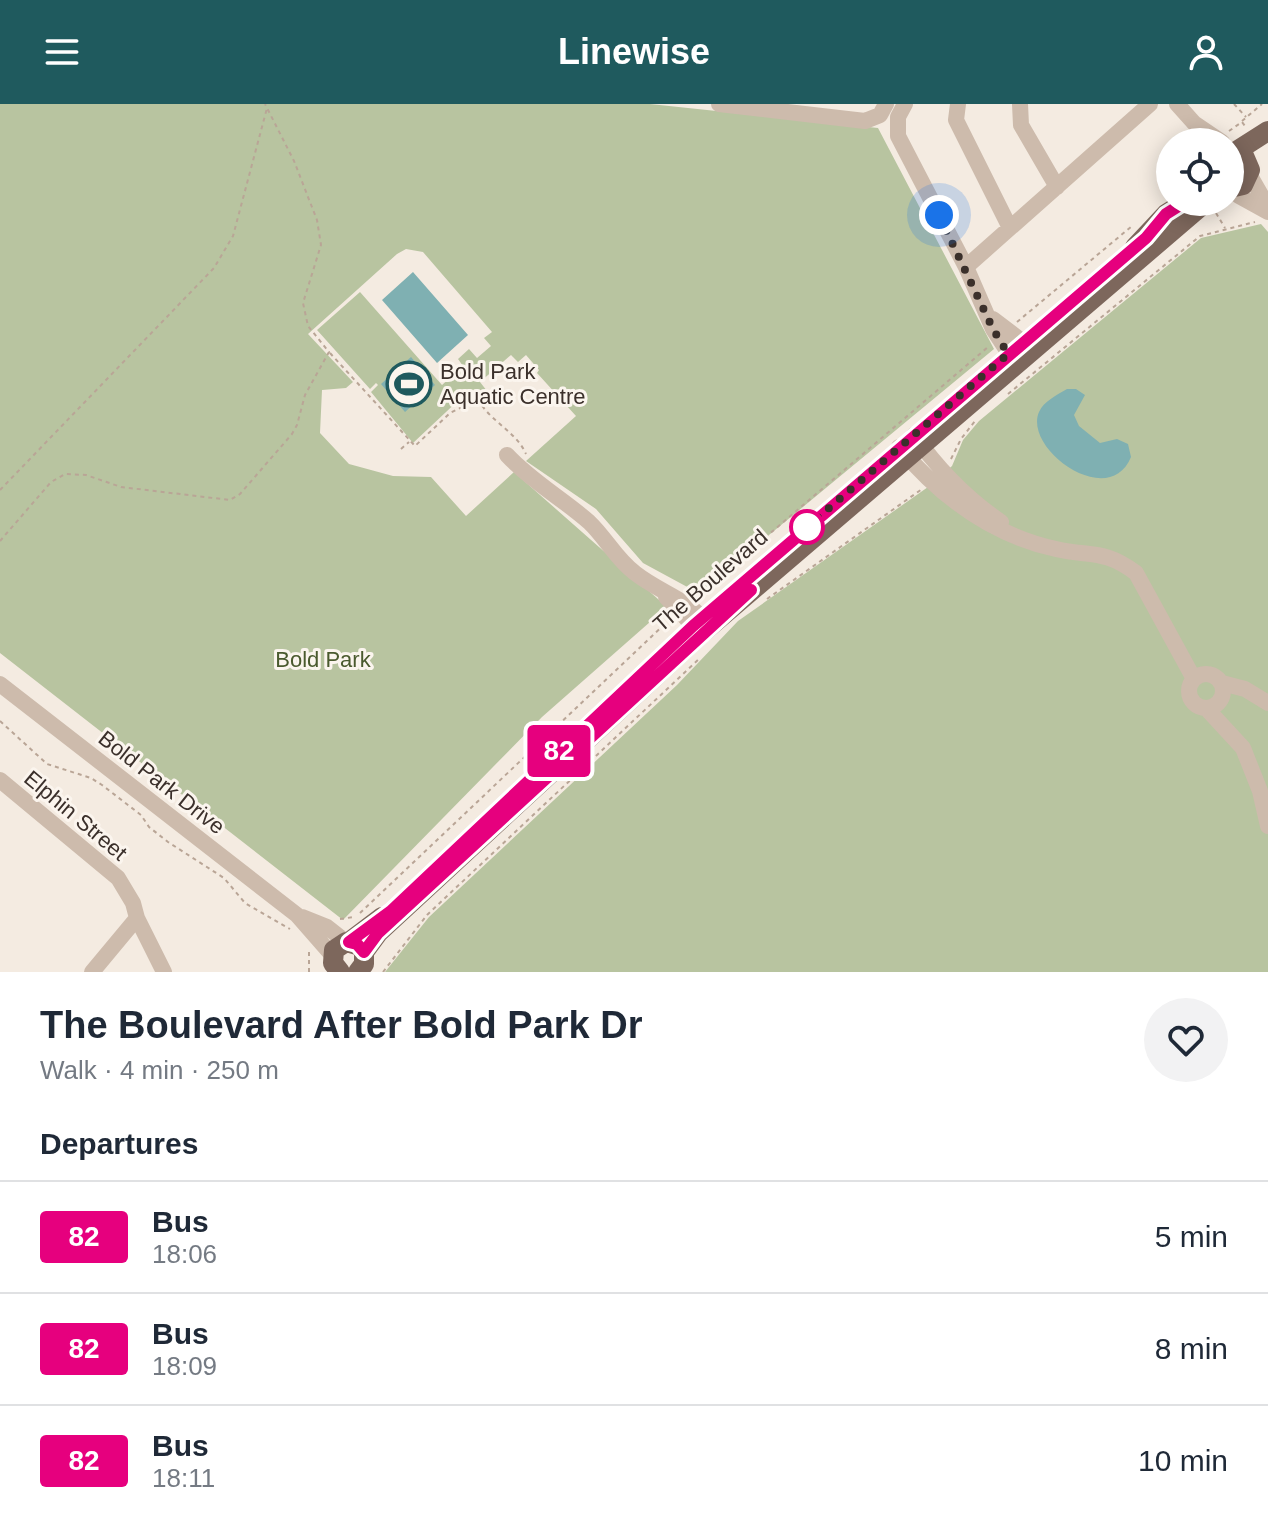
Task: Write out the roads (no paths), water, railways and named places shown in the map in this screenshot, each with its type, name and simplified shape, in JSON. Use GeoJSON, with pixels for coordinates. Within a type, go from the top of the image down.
{"type":"FeatureCollection","features":[{"type":"Feature","properties":{"kind":"main road"},"geometry":{"type":"LineString","coordinates":[[1244,143],[1268,131]]}},
{"type":"Feature","properties":{"kind":"main road"},"geometry":{"type":"LineString","coordinates":[[1244,183],[1268,145]]}},
{"type":"Feature","properties":{"kind":"main road"},"geometry":{"type":"LineString","coordinates":[[1244,156],[1250,172]]}},
{"type":"Feature","properties":{"kind":"main road","name":"The Boulevard"},"geometry":{"type":"LineString","coordinates":[[344,959],[378,933],[697,624],[910,445],[1014,347],[1146,238],[1164,216]]}},
{"type":"Feature","properties":{"kind":"main road","name":"The Boulevard"},"geometry":{"type":"LineString","coordinates":[[1014,347],[1189,216]]}},
{"type":"Feature","properties":{"kind":"street"},"geometry":{"type":"LineString","coordinates":[[719,104],[865,121],[880,115],[886,104]]}},
{"type":"Feature","properties":{"kind":"street"},"geometry":{"type":"LineString","coordinates":[[905,104],[898,117],[898,136],[989,315],[1014,347]]}},
{"type":"Feature","properties":{"kind":"street"},"geometry":{"type":"LineString","coordinates":[[958,104],[956,120],[1010,228]]}},
{"type":"Feature","properties":{"kind":"street"},"geometry":{"type":"LineString","coordinates":[[1020,104],[1021,125],[1057,187]]}},
{"type":"Feature","properties":{"kind":"street"},"geometry":{"type":"LineString","coordinates":[[966,267],[1150,104]]}},
{"type":"Feature","properties":{"kind":"street"},"geometry":{"type":"LineString","coordinates":[[1177,104],[1201,128]]}},
{"type":"Feature","properties":{"kind":"street"},"geometry":{"type":"LineString","coordinates":[[1194,123],[1196,128]]}},
{"type":"Feature","properties":{"kind":"street"},"geometry":{"type":"LineString","coordinates":[[1250,172],[1266,213]]}},
{"type":"Feature","properties":{"kind":"street"},"geometry":{"type":"LineString","coordinates":[[1244,199],[1266,213]]}},
{"type":"Feature","properties":{"kind":"street"},"geometry":{"type":"LineString","coordinates":[[910,445],[937,477],[999,521],[1042,539],[1111,553],[1136,569],[1159,602],[1198,677]]}},
{"type":"Feature","properties":{"kind":"street"},"geometry":{"type":"LineString","coordinates":[[507,455],[591,525],[630,570],[659,590],[697,624]]}},
{"type":"Feature","properties":{"kind":"street"},"geometry":{"type":"LineString","coordinates":[[1222,683],[1223,694],[1212,707],[1201,708],[1192,701],[1189,689],[1198,677],[1213,675],[1222,683],[1245,689],[1268,703]]}},
{"type":"Feature","properties":{"kind":"street","name":"Bold Park Drive"},"geometry":{"type":"LineString","coordinates":[[0,684],[296,924],[344,959]]}},
{"type":"Feature","properties":{"kind":"street"},"geometry":{"type":"LineString","coordinates":[[1212,707],[1243,748],[1260,791],[1268,826]]}},
{"type":"Feature","properties":{"kind":"street","name":"Elphin Street"},"geometry":{"type":"LineString","coordinates":[[0,780],[118,878],[133,903],[137,918],[164,972]]}},
{"type":"Feature","properties":{"kind":"street"},"geometry":{"type":"LineString","coordinates":[[92,972],[137,918]]}},
{"type":"Feature","properties":{"kind":"water"},"geometry":{"type":"Polygon","coordinates":[[[413,272],[468,335],[437,363],[382,300],[413,272]]]}},
{"type":"Feature","properties":{"kind":"water"},"geometry":{"type":"Polygon","coordinates":[[[411,357],[435,385],[405,412],[381,384],[411,357]]]}},
{"type":"Feature","properties":{"kind":"water"},"geometry":{"type":"Polygon","coordinates":[[[1067,389],[1076,389],[1085,395],[1074,415],[1079,426],[1100,443],[1117,439],[1128,444],[1131,457],[1120,472],[1105,478],[1088,476],[1071,469],[1055,457],[1044,442],[1037,427],[1039,412],[1047,401],[1067,389]]]}},
{"type":"Feature","properties":{"kind":"place","name":"Bold Park Aquatic Centre"},"geometry":{"type":"Point","coordinates":[409,384]}},
{"type":"Feature","properties":{"kind":"park label","name":"Bold Park"},"geometry":{"type":"Point","coordinates":[323,659]}}]}
